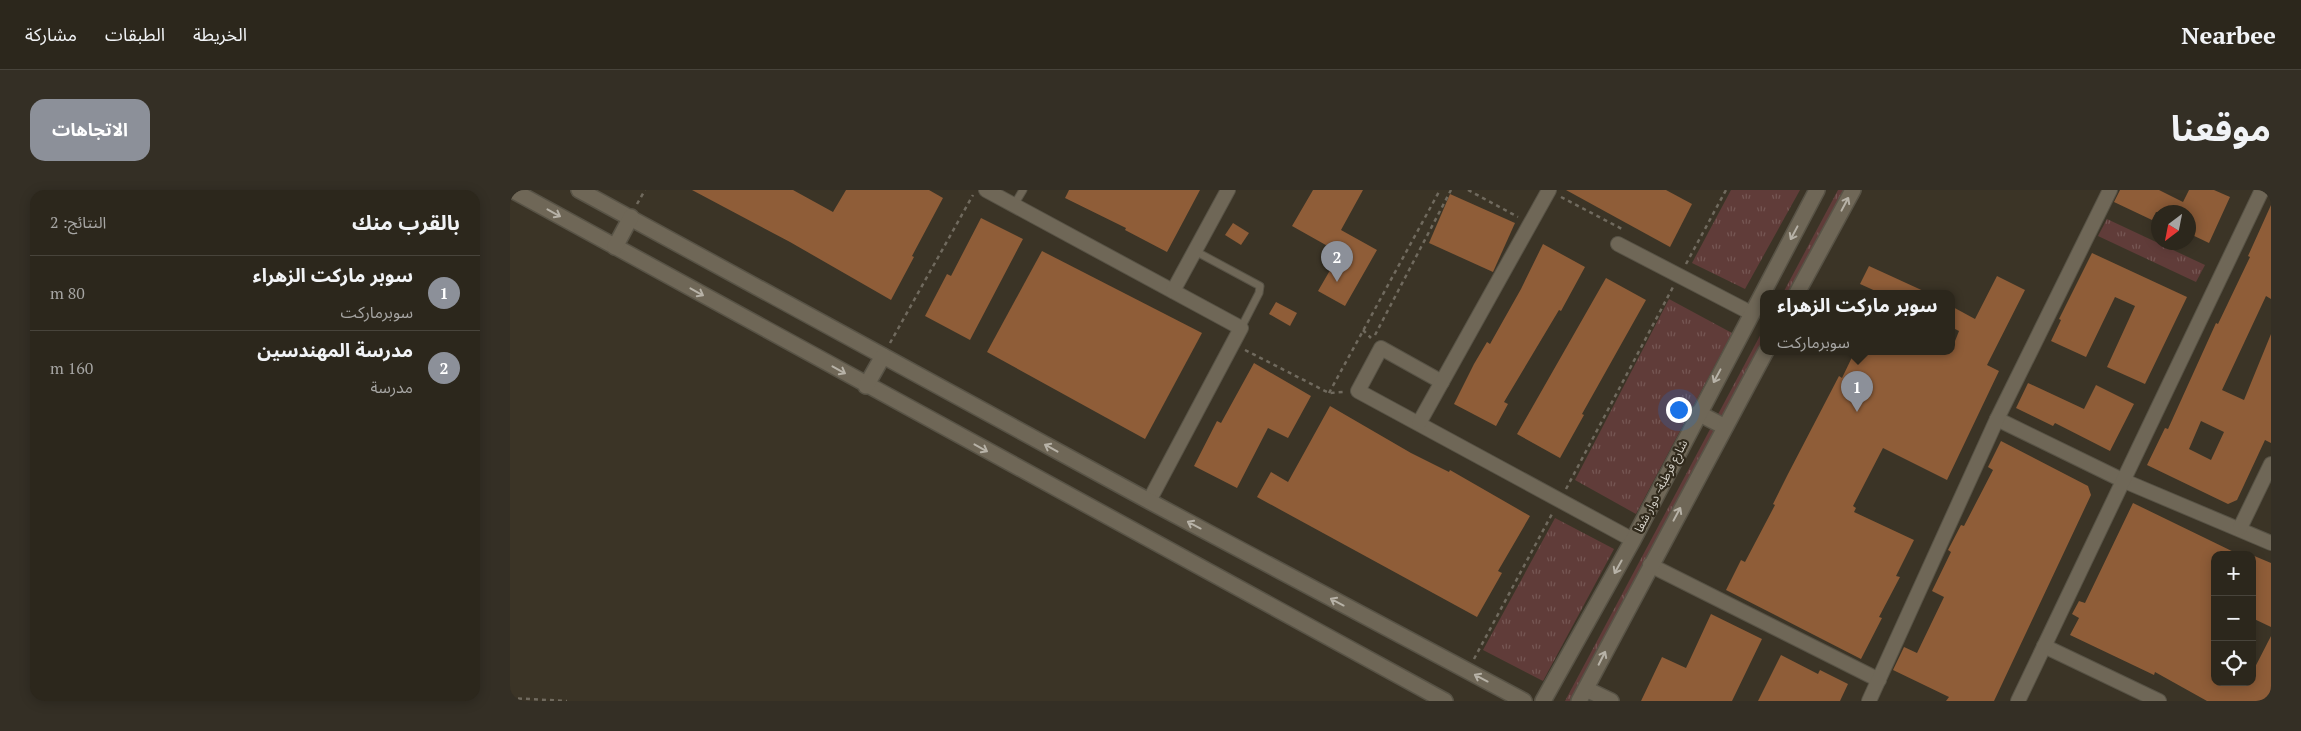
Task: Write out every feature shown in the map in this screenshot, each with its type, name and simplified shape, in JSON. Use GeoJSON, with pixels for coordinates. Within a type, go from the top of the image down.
{"type":"FeatureCollection","features":[{"type":"Feature","properties":{"kind":"street"},"geometry":{"type":"LineString","coordinates":[[512,190],[866,386],[1445,701]]}},
{"type":"Feature","properties":{"kind":"street"},"geometry":{"type":"LineString","coordinates":[[579,190],[1149,501],[1524,701]]}},
{"type":"Feature","properties":{"kind":"street"},"geometry":{"type":"LineString","coordinates":[[986,190],[1241,328],[1149,501]]}},
{"type":"Feature","properties":{"kind":"street"},"geometry":{"type":"LineString","coordinates":[[1173,291],[1228,190]]}},
{"type":"Feature","properties":{"kind":"street"},"geometry":{"type":"LineString","coordinates":[[1419,423],[1549,190]]}},
{"type":"Feature","properties":{"kind":"street","name":"شارع قرطبة- دوار شفا"},"geometry":{"type":"LineString","coordinates":[[1763,290],[1817,190]]}},
{"type":"Feature","properties":{"kind":"street"},"geometry":{"type":"LineString","coordinates":[[1799,290],[1853,190]]}},
{"type":"Feature","properties":{"kind":"street"},"geometry":{"type":"LineString","coordinates":[[1869,701],[1997,419],[2110,190]]}},
{"type":"Feature","properties":{"kind":"street"},"geometry":{"type":"LineString","coordinates":[[2018,701],[2262,190]]}},
{"type":"Feature","properties":{"kind":"street"},"geometry":{"type":"LineString","coordinates":[[616,247],[631,217]]}},
{"type":"Feature","properties":{"kind":"street"},"geometry":{"type":"LineString","coordinates":[[1618,244],[1751,313]]}},
{"type":"Feature","properties":{"kind":"street","name":"شارع قرطبة- دوار شفا"},"geometry":{"type":"LineString","coordinates":[[1543,701],[1632,540],[1760,296]]}},
{"type":"Feature","properties":{"kind":"street"},"geometry":{"type":"LineString","coordinates":[[1442,382],[1381,348],[1358,391],[1632,540]]}},
{"type":"Feature","properties":{"kind":"street"},"geometry":{"type":"LineString","coordinates":[[1611,701],[1582,695],[1764,355]]}},
{"type":"Feature","properties":{"kind":"street"},"geometry":{"type":"LineString","coordinates":[[866,386],[883,356]]}},
{"type":"Feature","properties":{"kind":"street"},"geometry":{"type":"LineString","coordinates":[[1698,413],[1725,427]]}},
{"type":"Feature","properties":{"kind":"street"},"geometry":{"type":"LineString","coordinates":[[1997,419],[2122,480],[2240,528],[2271,543]]}},
{"type":"Feature","properties":{"kind":"street"},"geometry":{"type":"LineString","coordinates":[[2240,528],[2271,464]]}},
{"type":"Feature","properties":{"kind":"street"},"geometry":{"type":"LineString","coordinates":[[1650,565],[1879,680]]}},
{"type":"Feature","properties":{"kind":"street"},"geometry":{"type":"LineString","coordinates":[[2044,646],[2159,701]]}},
{"type":"Feature","properties":{"kind":"lane"},"geometry":{"type":"LineString","coordinates":[[1014,205],[1023,190]]}},
{"type":"Feature","properties":{"kind":"lane"},"geometry":{"type":"LineString","coordinates":[[1196,250],[1260,286],[1259,293],[1241,328]]}},
{"type":"Feature","properties":{"kind":"path"},"geometry":{"type":"LineString","coordinates":[[883,356],[976,190]]}},
{"type":"Feature","properties":{"kind":"path"},"geometry":{"type":"LineString","coordinates":[[1329,393],[1440,190]]}},
{"type":"Feature","properties":{"kind":"path"},"geometry":{"type":"LineString","coordinates":[[1372,339],[1451,190]]}},
{"type":"Feature","properties":{"kind":"path"},"geometry":{"type":"LineString","coordinates":[[1468,190],[1531,224]]}},
{"type":"Feature","properties":{"kind":"path"},"geometry":{"type":"LineString","coordinates":[[1549,190],[1626,231],[1618,244]]}},
{"type":"Feature","properties":{"kind":"path"},"geometry":{"type":"LineString","coordinates":[[1468,671],[1726,190]]}},
{"type":"Feature","properties":{"kind":"path"},"geometry":{"type":"LineString","coordinates":[[1233,343],[1329,393],[1358,391]]}},
{"type":"Feature","properties":{"kind":"path"},"geometry":{"type":"LineString","coordinates":[[510,698],[567,701]]}},
{"type":"Feature","properties":{"kind":"green space"},"geometry":{"type":"Polygon","coordinates":[[[1731,190],[1800,190],[1745,289],[1692,263],[1731,190]]]}},
{"type":"Feature","properties":{"kind":"green space"},"geometry":{"type":"Polygon","coordinates":[[[1838,190],[1853,190],[1800,290],[1785,290],[1838,190]]]}},
{"type":"Feature","properties":{"kind":"green space"},"geometry":{"type":"Polygon","coordinates":[[[2107,219],[2151,240],[2151,250],[2173,250],[2205,265],[2196,282],[2098,236],[2107,219]]]}},
{"type":"Feature","properties":{"kind":"green space"},"geometry":{"type":"Polygon","coordinates":[[[1669,299],[1732,333],[1636,514],[1575,480],[1669,299]]]}},
{"type":"Feature","properties":{"kind":"green space"},"geometry":{"type":"Polygon","coordinates":[[[1760,336],[1761,355],[1580,701],[1565,701],[1760,336]]]}},
{"type":"Feature","properties":{"kind":"green space"},"geometry":{"type":"Polygon","coordinates":[[[1555,518],[1614,549],[1543,681],[1483,650],[1555,518]]]}},
{"type":"Feature","properties":{"kind":"building"},"geometry":{"type":"Polygon","coordinates":[[[692,190],[793,190],[833,212],[846,190],[929,190],[943,198],[891,300],[790,242],[692,190]]]}},
{"type":"Feature","properties":{"kind":"building"},"geometry":{"type":"Polygon","coordinates":[[[1069,190],[1200,190],[1167,252],[1125,230],[1126,228],[1065,198],[1069,190]]]}},
{"type":"Feature","properties":{"kind":"building"},"geometry":{"type":"Polygon","coordinates":[[[1313,190],[1363,190],[1341,230],[1377,250],[1345,306],[1318,291],[1340,253],[1292,226],[1313,190]]]}},
{"type":"Feature","properties":{"kind":"building"},"geometry":{"type":"Polygon","coordinates":[[[1566,190],[1666,190],[1692,204],[1670,247],[1566,190]]]}},
{"type":"Feature","properties":{"kind":"building"},"geometry":{"type":"Polygon","coordinates":[[[2120,190],[2159,190],[2183,202],[2189,190],[2214,190],[2230,197],[2209,243],[2196,237],[2196,205],[2151,205],[2151,220],[2114,202],[2120,190]]]}},
{"type":"Feature","properties":{"kind":"building"},"geometry":{"type":"Polygon","coordinates":[[[1450,194],[1515,223],[1493,272],[1429,243],[1450,194]]]}},
{"type":"Feature","properties":{"kind":"building"},"geometry":{"type":"Polygon","coordinates":[[[2271,205],[2271,299],[2266,296],[2222,390],[2244,400],[2271,334],[2271,443],[2265,440],[2237,500],[2228,504],[2147,465],[2165,428],[2168,429],[2216,323],[2218,324],[2250,257],[2248,256],[2271,205]],[[2201,421],[2189,449],[2211,460],[2224,432],[2201,421]]]}},
{"type":"Feature","properties":{"kind":"building"},"geometry":{"type":"Polygon","coordinates":[[[981,218],[1023,239],[970,340],[925,316],[947,274],[951,276],[981,218]]]}},
{"type":"Feature","properties":{"kind":"building"},"geometry":{"type":"Polygon","coordinates":[[[1233,223],[1249,233],[1241,245],[1225,235],[1233,223]]]}},
{"type":"Feature","properties":{"kind":"building"},"geometry":{"type":"Polygon","coordinates":[[[1543,244],[1585,267],[1561,311],[1559,310],[1504,402],[1508,404],[1496,426],[1454,404],[1474,364],[1487,342],[1490,344],[1521,289],[1543,244]]]}},
{"type":"Feature","properties":{"kind":"building"},"geometry":{"type":"Polygon","coordinates":[[[1042,251],[1202,333],[1145,439],[987,352],[1042,251]]]}},
{"type":"Feature","properties":{"kind":"building"},"geometry":{"type":"Polygon","coordinates":[[[2092,253],[2187,297],[2145,384],[2107,367],[2135,306],[2115,297],[2086,357],[2051,341],[2061,320],[2059,319],[2092,253]]]}},
{"type":"Feature","properties":{"kind":"building"},"geometry":{"type":"Polygon","coordinates":[[[1869,266],[1921,290],[1873,290],[1860,284],[1869,266]]]}},
{"type":"Feature","properties":{"kind":"building"},"geometry":{"type":"Polygon","coordinates":[[[1997,276],[2025,290],[1987,365],[1999,371],[1947,480],[1883,448],[1853,506],[1856,508],[1854,512],[1914,540],[1896,576],[1900,577],[1879,617],[1882,618],[1861,659],[1726,590],[1741,560],[1745,562],[1839,376],[1842,378],[1853,355],[1955,355],[1955,341],[1959,331],[1955,329],[1955,308],[1975,319],[1997,276]]]}},
{"type":"Feature","properties":{"kind":"building"},"geometry":{"type":"Polygon","coordinates":[[[1606,278],[1646,300],[1582,414],[1584,415],[1560,458],[1517,434],[1606,278]]]}},
{"type":"Feature","properties":{"kind":"building"},"geometry":{"type":"Polygon","coordinates":[[[1276,302],[1297,313],[1290,326],[1269,314],[1276,302]]]}},
{"type":"Feature","properties":{"kind":"building"},"geometry":{"type":"Polygon","coordinates":[[[1254,363],[1311,396],[1288,438],[1268,428],[1237,488],[1194,466],[1217,421],[1221,423],[1254,363]]]}},
{"type":"Feature","properties":{"kind":"building"},"geometry":{"type":"Polygon","coordinates":[[[2028,383],[2084,409],[2096,385],[2134,404],[2110,451],[2055,423],[2053,426],[2016,408],[2028,383]]]}},
{"type":"Feature","properties":{"kind":"building"},"geometry":{"type":"Polygon","coordinates":[[[1330,406],[1411,453],[1449,472],[1450,470],[1530,516],[1498,571],[1502,573],[1477,617],[1257,497],[1271,472],[1288,482],[1330,406]]]}},
{"type":"Feature","properties":{"kind":"building"},"geometry":{"type":"Polygon","coordinates":[[[2001,441],[2088,486],[2091,495],[1994,701],[1946,701],[1949,697],[1893,670],[1904,647],[1917,653],[1944,597],[1932,591],[1951,552],[1948,550],[1961,525],[1964,526],[1993,470],[1988,467],[2001,441]]]}},
{"type":"Feature","properties":{"kind":"building"},"geometry":{"type":"Polygon","coordinates":[[[2133,503],[2232,551],[2211,551],[2211,686],[2256,686],[2256,665],[2271,636],[2271,701],[2207,701],[2155,672],[2154,675],[2070,635],[2079,618],[2072,614],[2079,601],[2085,603],[2133,503]]]}},
{"type":"Feature","properties":{"kind":"building"},"geometry":{"type":"Polygon","coordinates":[[[2256,557],[2271,563],[2271,627],[2256,620],[2256,557]]]}},
{"type":"Feature","properties":{"kind":"building"},"geometry":{"type":"Polygon","coordinates":[[[1711,614],[1762,639],[1732,701],[1641,701],[1662,657],[1686,668],[1711,614]]]}},
{"type":"Feature","properties":{"kind":"building"},"geometry":{"type":"Polygon","coordinates":[[[1781,655],[1818,674],[1820,670],[1848,684],[1840,701],[1758,701],[1781,655]]]}},
{"type":"Feature","properties":{"kind":"place","name":"مدرسة المهندسين"},"geometry":{"type":"Point","coordinates":[1337,282]}},
{"type":"Feature","properties":{"kind":"place","name":"سوبر ماركت الزهراء"},"geometry":{"type":"Point","coordinates":[1857,412]}}]}
